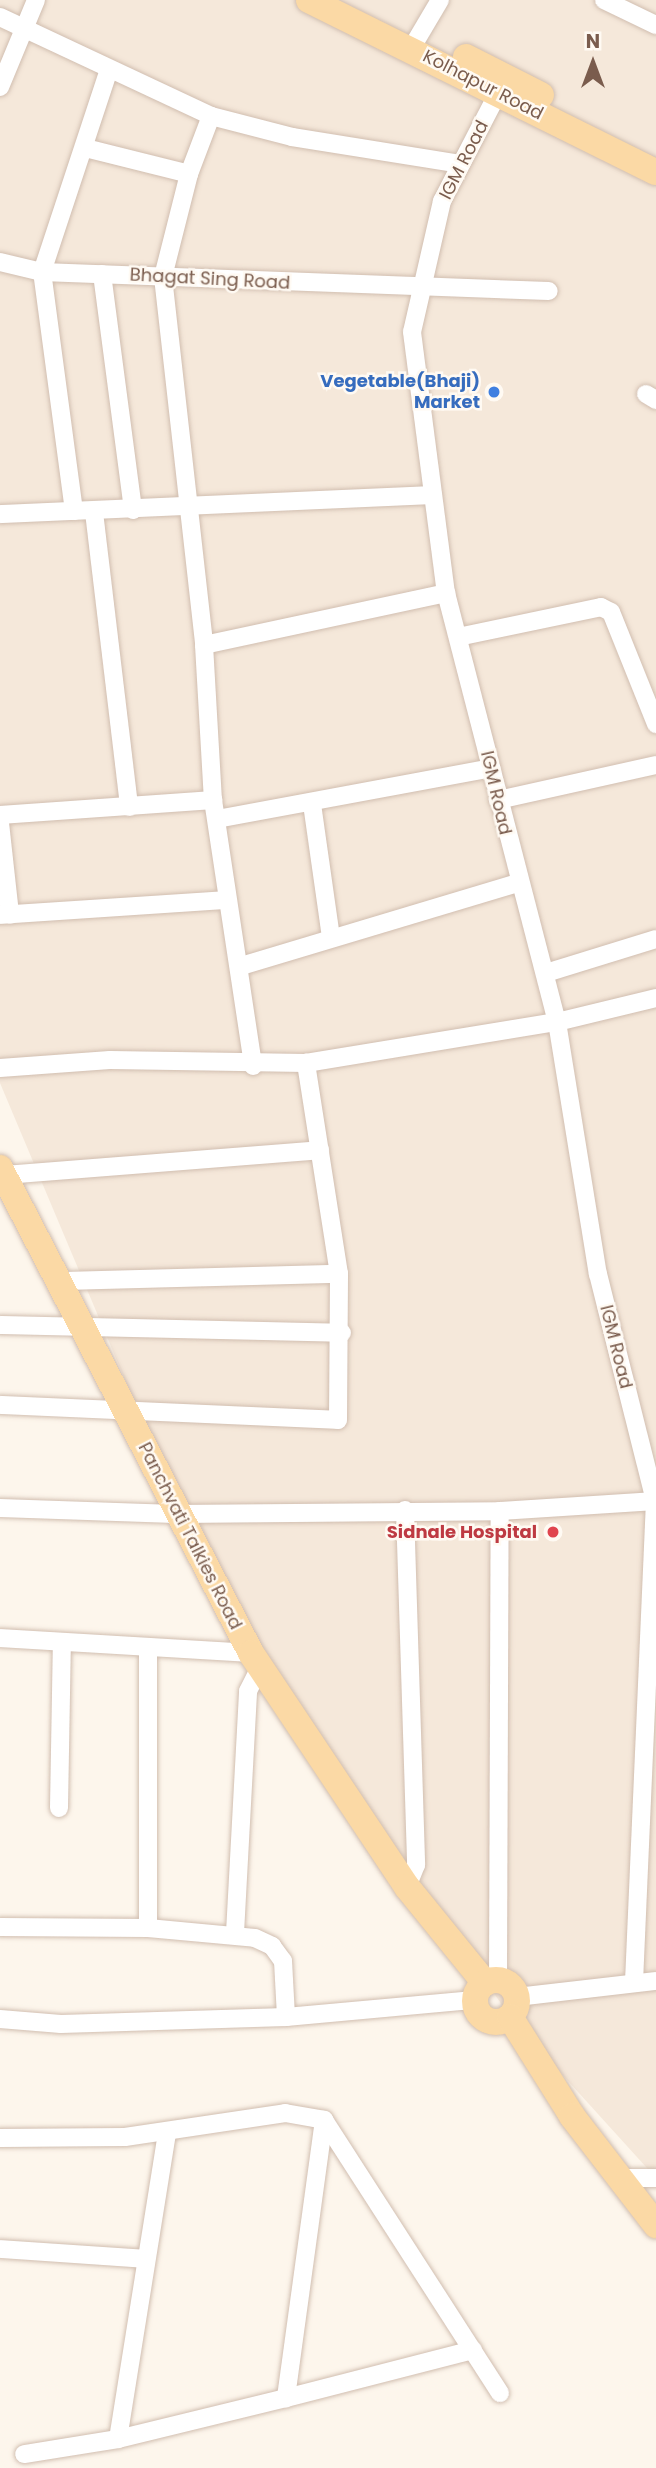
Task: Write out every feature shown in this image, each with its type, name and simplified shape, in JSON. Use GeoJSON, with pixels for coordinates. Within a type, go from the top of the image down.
{"type":"FeatureCollection","features":[{"type":"Feature","properties":{"kind":"main road","name":"Kolhapur Road"},"geometry":{"type":"LineString","coordinates":[[309,0],[415,42],[656,156]]}},
{"type":"Feature","properties":{"kind":"main road","name":"Kolhapur Road"},"geometry":{"type":"LineString","coordinates":[[348,0],[498,93],[656,172]]}},
{"type":"Feature","properties":{"kind":"main road","name":"Panchvati Talkies Road"},"geometry":{"type":"LineString","coordinates":[[2,1171],[64,1281],[175,1514],[255,1660],[407,1887],[497,1995]]}},
{"type":"Feature","properties":{"kind":"main road"},"geometry":{"type":"LineString","coordinates":[[497,1995],[572,2116],[656,2225]]}},
{"type":"Feature","properties":{"kind":"street"},"geometry":{"type":"LineString","coordinates":[[0,87],[36,0]]}},
{"type":"Feature","properties":{"kind":"street"},"geometry":{"type":"LineString","coordinates":[[415,42],[440,0]]}},
{"type":"Feature","properties":{"kind":"street"},"geometry":{"type":"LineString","coordinates":[[604,0],[656,25]]}},
{"type":"Feature","properties":{"kind":"street"},"geometry":{"type":"LineString","coordinates":[[0,17],[108,73],[211,116],[292,137],[460,164]]}},
{"type":"Feature","properties":{"kind":"street"},"geometry":{"type":"LineString","coordinates":[[74,511],[43,272],[108,73]]}},
{"type":"Feature","properties":{"kind":"street","name":"IGM Road"},"geometry":{"type":"LineString","coordinates":[[498,93],[442,201],[412,332],[430,495],[446,593],[518,883],[546,973],[557,1022],[598,1274],[656,1501],[634,1982]]}},
{"type":"Feature","properties":{"kind":"street"},"geometry":{"type":"LineString","coordinates":[[211,116],[189,174],[163,276],[204,645],[213,800],[227,900],[241,966],[254,1066]]}},
{"type":"Feature","properties":{"kind":"street"},"geometry":{"type":"LineString","coordinates":[[85,148],[189,174]]}},
{"type":"Feature","properties":{"kind":"street","name":"Bhagat Sing Road"},"geometry":{"type":"LineString","coordinates":[[0,262],[43,272],[421,290],[549,291]]}},
{"type":"Feature","properties":{"kind":"street"},"geometry":{"type":"LineString","coordinates":[[102,274],[133,510]]}},
{"type":"Feature","properties":{"kind":"street"},"geometry":{"type":"LineString","coordinates":[[0,514],[187,508],[430,495]]}},
{"type":"Feature","properties":{"kind":"street"},"geometry":{"type":"LineString","coordinates":[[94,512],[129,807]]}},
{"type":"Feature","properties":{"kind":"street"},"geometry":{"type":"LineString","coordinates":[[204,645],[446,593]]}},
{"type":"Feature","properties":{"kind":"street"},"geometry":{"type":"LineString","coordinates":[[458,637],[601,607],[611,612],[656,724]]}},
{"type":"Feature","properties":{"kind":"street"},"geometry":{"type":"LineString","coordinates":[[498,800],[656,765]]}},
{"type":"Feature","properties":{"kind":"street"},"geometry":{"type":"LineString","coordinates":[[217,819],[312,804],[491,768]]}},
{"type":"Feature","properties":{"kind":"street"},"geometry":{"type":"LineString","coordinates":[[0,815],[213,800]]}},
{"type":"Feature","properties":{"kind":"street"},"geometry":{"type":"LineString","coordinates":[[312,804],[331,937]]}},
{"type":"Feature","properties":{"kind":"street"},"geometry":{"type":"LineString","coordinates":[[0,823],[5,915],[227,900]]}},
{"type":"Feature","properties":{"kind":"street"},"geometry":{"type":"LineString","coordinates":[[241,966],[518,883]]}},
{"type":"Feature","properties":{"kind":"street"},"geometry":{"type":"LineString","coordinates":[[546,973],[656,939]]}},
{"type":"Feature","properties":{"kind":"street"},"geometry":{"type":"LineString","coordinates":[[0,1068],[110,1060],[254,1066],[306,1063],[557,1022],[656,998]]}},
{"type":"Feature","properties":{"kind":"street"},"geometry":{"type":"LineString","coordinates":[[0,1405],[338,1420],[342,1333],[339,1274],[306,1063]]}},
{"type":"Feature","properties":{"kind":"street"},"geometry":{"type":"LineString","coordinates":[[2,1171],[320,1150]]}},
{"type":"Feature","properties":{"kind":"street"},"geometry":{"type":"LineString","coordinates":[[64,1281],[339,1274]]}},
{"type":"Feature","properties":{"kind":"street"},"geometry":{"type":"LineString","coordinates":[[0,1325],[89,1331],[342,1333]]}},
{"type":"Feature","properties":{"kind":"street"},"geometry":{"type":"LineString","coordinates":[[0,1507],[175,1514],[500,1511],[656,1501]]}},
{"type":"Feature","properties":{"kind":"street"},"geometry":{"type":"LineString","coordinates":[[404,1510],[416,1865],[407,1887]]}},
{"type":"Feature","properties":{"kind":"street"},"geometry":{"type":"LineString","coordinates":[[497,1995],[500,1511]]}},
{"type":"Feature","properties":{"kind":"street"},"geometry":{"type":"LineString","coordinates":[[0,1638],[255,1660],[248,1691],[234,1933]]}},
{"type":"Feature","properties":{"kind":"street"},"geometry":{"type":"LineString","coordinates":[[59,1808],[62,1643]]}},
{"type":"Feature","properties":{"kind":"street"},"geometry":{"type":"LineString","coordinates":[[148,1651],[148,1928]]}},
{"type":"Feature","properties":{"kind":"street"},"geometry":{"type":"LineString","coordinates":[[0,1927],[148,1928],[234,1933],[272,1946],[283,1961],[286,2017]]}},
{"type":"Feature","properties":{"kind":"street"},"geometry":{"type":"LineString","coordinates":[[0,2019],[61,2024],[286,2017],[656,1981]]}},
{"type":"Feature","properties":{"kind":"street"},"geometry":{"type":"LineString","coordinates":[[0,2138],[166,2133],[285,2113],[324,2120],[500,2393]]}},
{"type":"Feature","properties":{"kind":"street"},"geometry":{"type":"LineString","coordinates":[[286,2398],[324,2120]]}},
{"type":"Feature","properties":{"kind":"street"},"geometry":{"type":"LineString","coordinates":[[118,2439],[166,2133]]}},
{"type":"Feature","properties":{"kind":"street"},"geometry":{"type":"LineString","coordinates":[[621,2178],[656,2178]]}},
{"type":"Feature","properties":{"kind":"street"},"geometry":{"type":"LineString","coordinates":[[0,2249],[146,2259]]}},
{"type":"Feature","properties":{"kind":"street"},"geometry":{"type":"LineString","coordinates":[[24,2454],[118,2439],[473,2350]]}},
{"type":"Feature","properties":{"kind":"shaded area"},"geometry":{"type":"Polygon","coordinates":[[[0,0],[656,0],[656,2178],[510,2017],[198,1553],[0,1083],[0,0]]]}},
{"type":"Feature","properties":{"kind":"place","name":"Vegetable(Bhaji) Market"},"geometry":{"type":"Point","coordinates":[494,392]}},
{"type":"Feature","properties":{"kind":"place","name":"Sidnale Hospital"},"geometry":{"type":"Point","coordinates":[553,1532]}}]}
